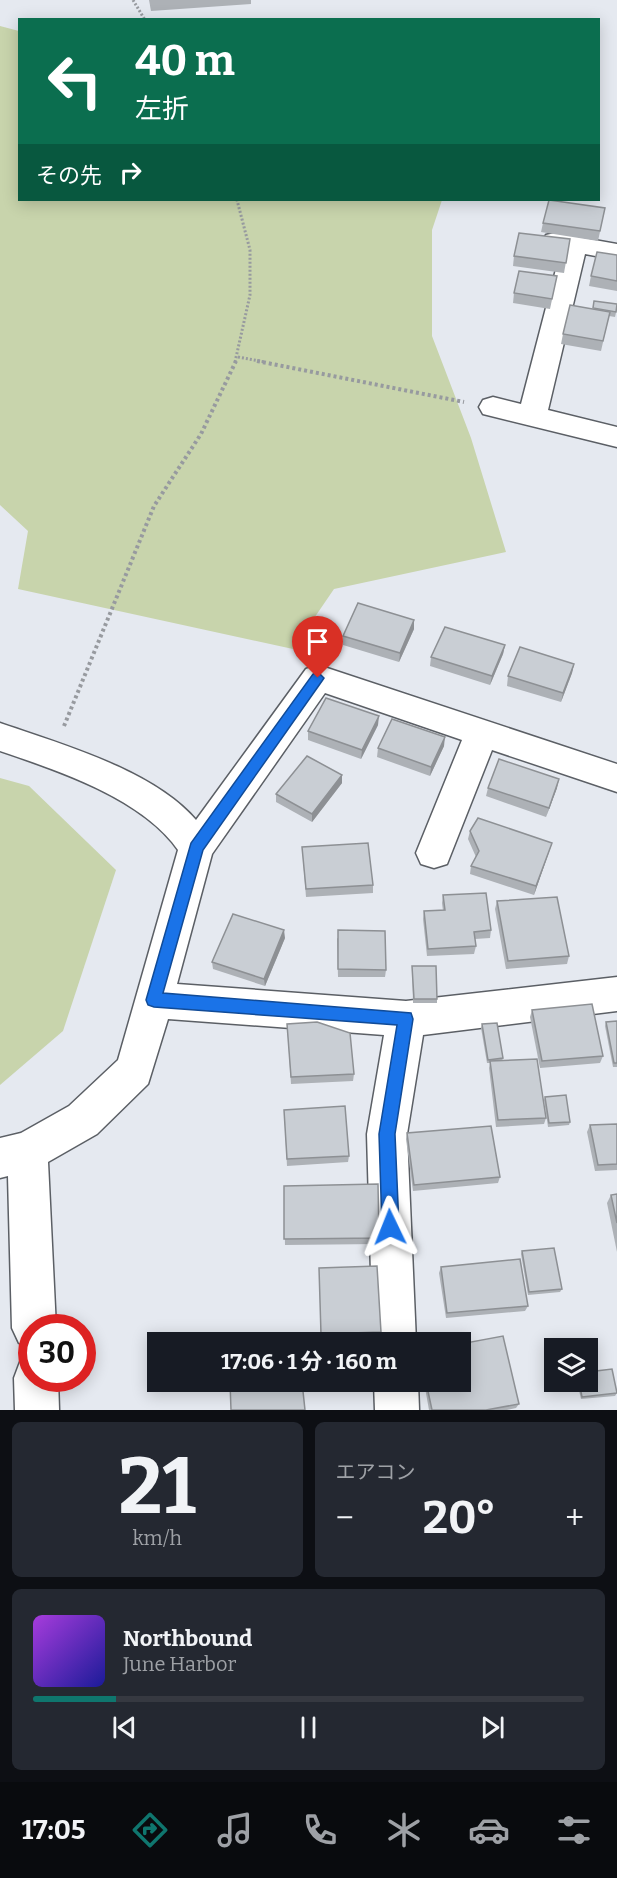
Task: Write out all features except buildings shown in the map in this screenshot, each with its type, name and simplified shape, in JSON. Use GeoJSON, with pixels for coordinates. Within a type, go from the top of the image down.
{"type":"FeatureCollection","features":[{"type":"Feature","properties":{"kind":"street"},"geometry":{"type":"LineString","coordinates":[[535,237],[617,252]]}},
{"type":"Feature","properties":{"kind":"street"},"geometry":{"type":"LineString","coordinates":[[532,417],[575,245]]}},
{"type":"Feature","properties":{"kind":"street"},"geometry":{"type":"LineString","coordinates":[[493,407],[617,437]]}},
{"type":"Feature","properties":{"kind":"street"},"geometry":{"type":"LineString","coordinates":[[32,1314],[13,1155],[83,1120],[134,1071],[196,848],[318,678],[617,778]]}},
{"type":"Feature","properties":{"kind":"street"},"geometry":{"type":"LineString","coordinates":[[434,853],[482,733]]}},
{"type":"Feature","properties":{"kind":"street"},"geometry":{"type":"LineString","coordinates":[[0,737],[52,754],[133,793],[176,822],[196,848]]}},
{"type":"Feature","properties":{"kind":"street"},"geometry":{"type":"LineString","coordinates":[[154,1000],[406,1019],[617,994]]}},
{"type":"Feature","properties":{"kind":"street"},"geometry":{"type":"LineString","coordinates":[[395,1332],[387,1134],[406,1019]]}},
{"type":"Feature","properties":{"kind":"street"},"geometry":{"type":"LineString","coordinates":[[36,1392],[37,1410]]}},
{"type":"Feature","properties":{"kind":"street"},"geometry":{"type":"LineString","coordinates":[[396,1392],[397,1410]]}},
{"type":"Feature","properties":{"kind":"path"},"geometry":{"type":"LineString","coordinates":[[133,0],[144,18]]}},
{"type":"Feature","properties":{"kind":"path"},"geometry":{"type":"LineString","coordinates":[[52,754],[154,506],[201,434],[238,357],[250,295],[250,250],[237,201]]}},
{"type":"Feature","properties":{"kind":"path"},"geometry":{"type":"LineString","coordinates":[[238,357],[493,407]]}},
{"type":"Feature","properties":{"kind":"green space"},"geometry":{"type":"Polygon","coordinates":[[[0,26],[18,31],[18,201],[442,201],[432,230],[432,336],[471,438],[506,552],[334,589],[293,649],[18,589],[28,531],[0,505],[0,26]]]}},
{"type":"Feature","properties":{"kind":"green space"},"geometry":{"type":"Polygon","coordinates":[[[0,778],[29,786],[116,870],[63,1031],[0,1085],[0,778]]]}},
{"type":"Feature","properties":{"kind":"route"},"geometry":{"type":"LineString","coordinates":[[318,678],[196,848],[154,1000],[406,1019],[387,1134],[390,1227]]}}]}
